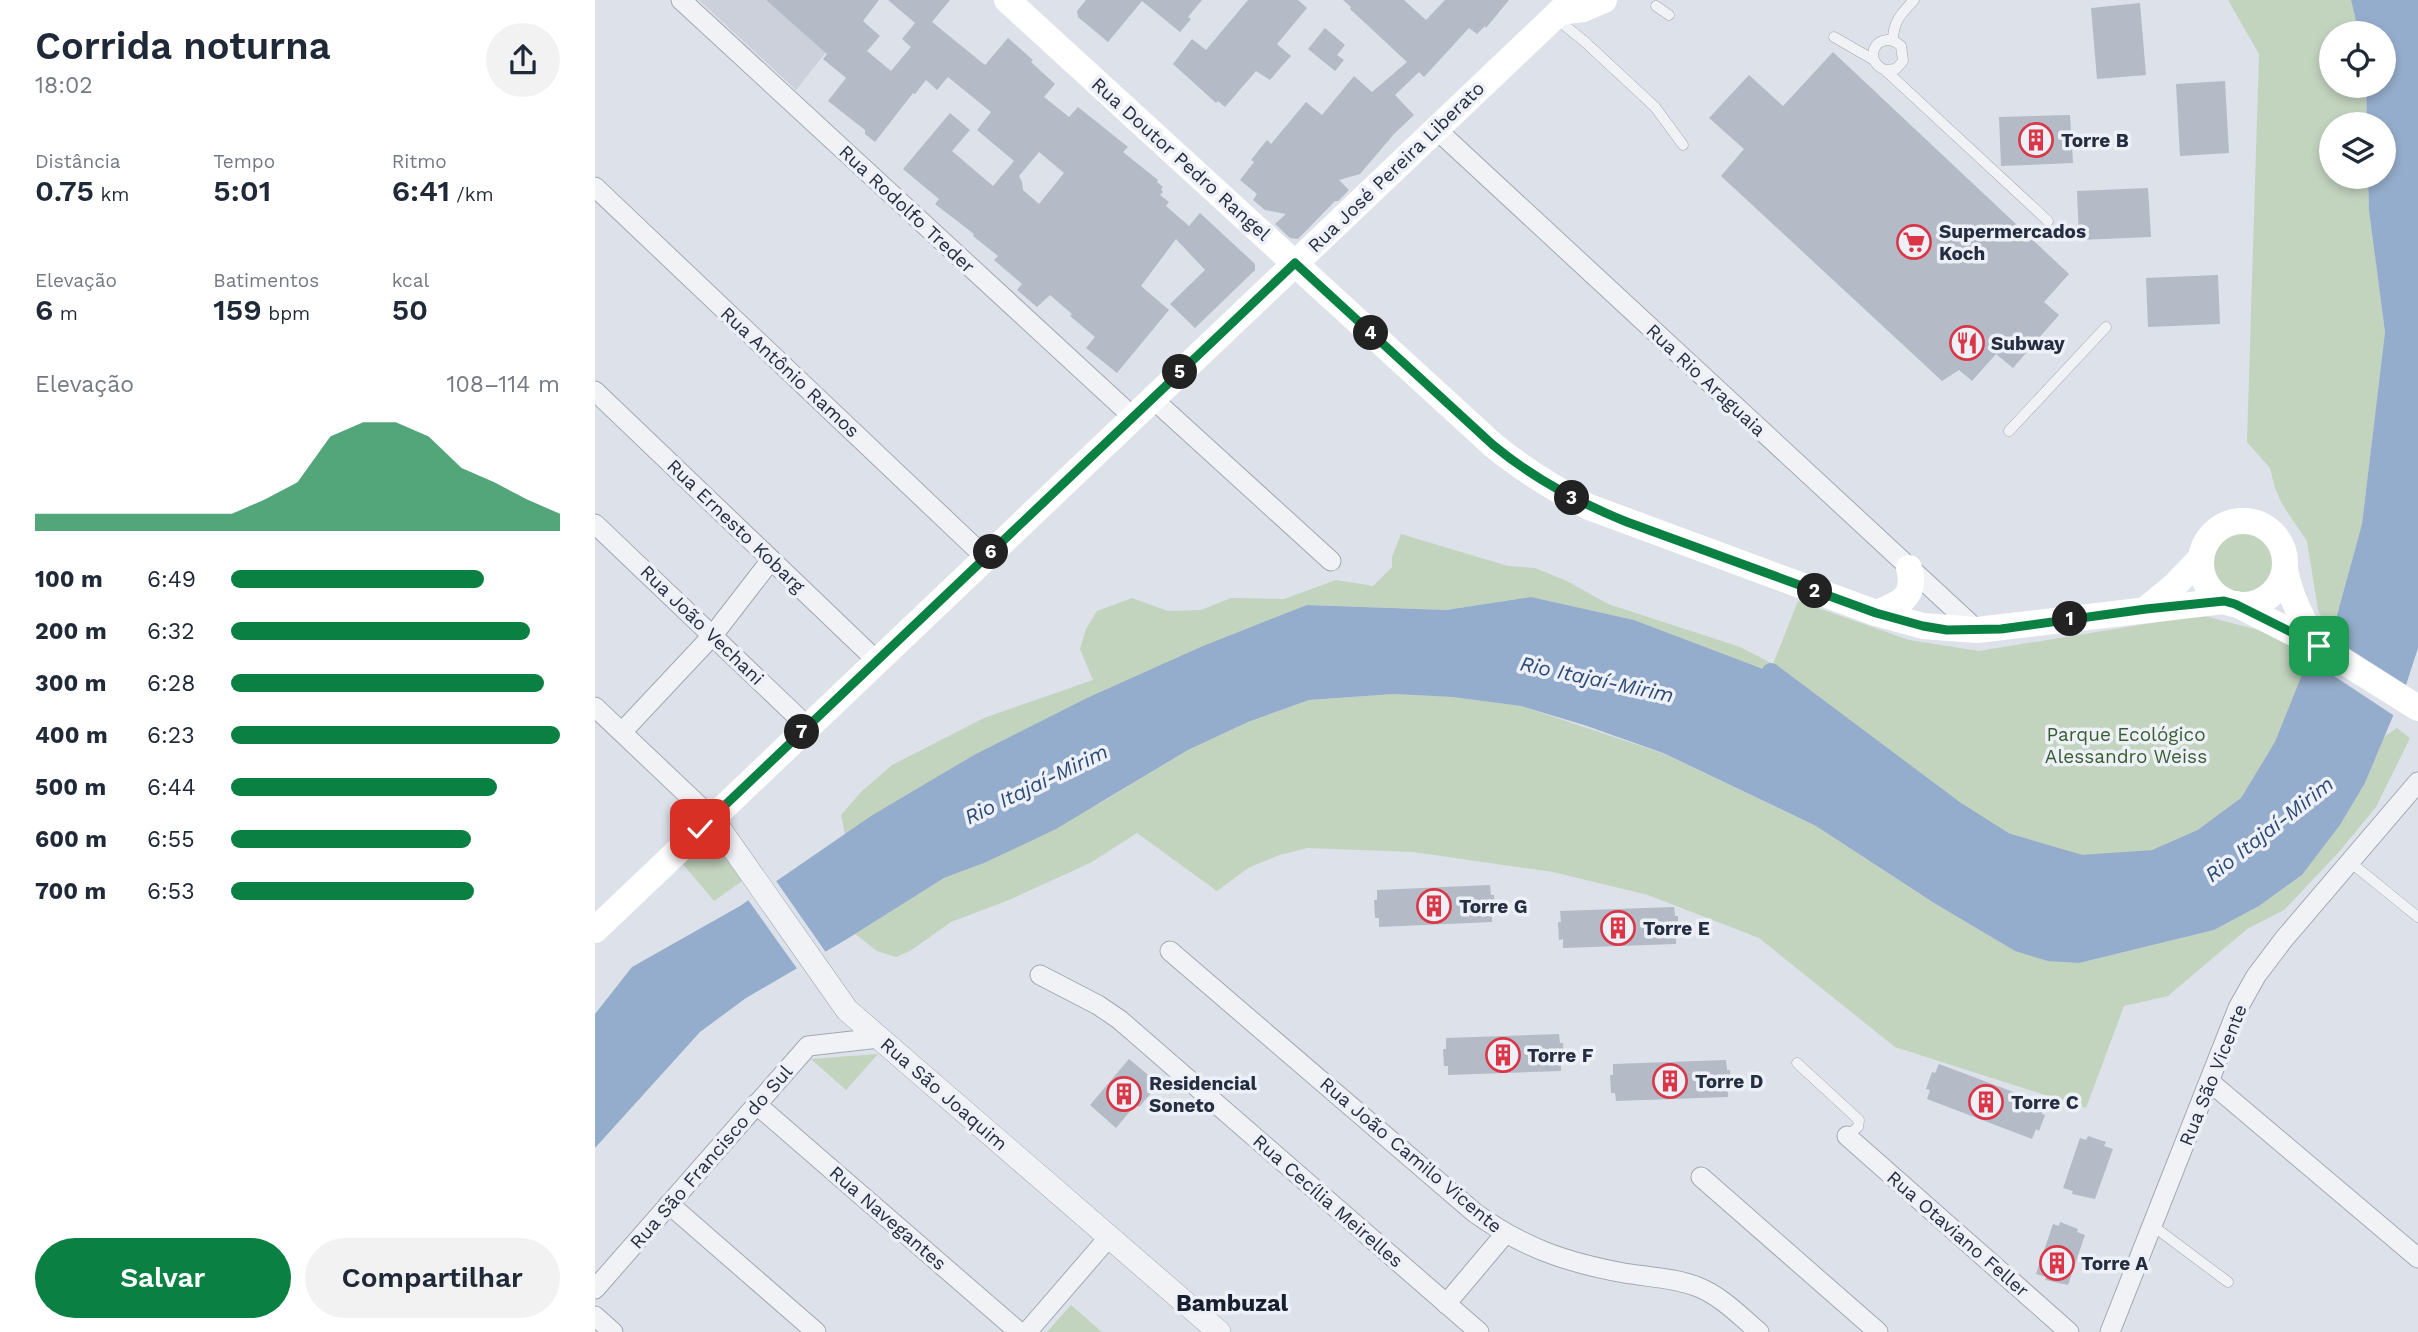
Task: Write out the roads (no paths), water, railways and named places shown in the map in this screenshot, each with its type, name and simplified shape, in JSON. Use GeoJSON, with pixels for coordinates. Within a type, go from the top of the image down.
{"type":"FeatureCollection","features":[{"type":"Feature","properties":{"kind":"main road","name":"Rua Doutor Pedro Rangel"},"geometry":{"type":"LineString","coordinates":[[1007,0],[1493,445],[1552,488],[1590,507],[1876,613],[1923,626],[2001,629],[2146,609],[2230,603]]}},
{"type":"Feature","properties":{"kind":"main road"},"geometry":{"type":"LineString","coordinates":[[1558,7],[1583,9],[1604,0]]}},
{"type":"Feature","properties":{"kind":"main road","name":"Rua José Pereira Liberato"},"geometry":{"type":"LineString","coordinates":[[595,930],[1436,129],[1558,7]]}},
{"type":"Feature","properties":{"kind":"main road"},"geometry":{"type":"LineString","coordinates":[[2322,648],[2300,617],[2290,596],[2285,556],[2280,542],[2271,531],[2259,523],[2245,520],[2232,521],[2211,534],[2204,545],[2201,570],[2205,582],[2213,592],[2322,648],[2416,706]]}},
{"type":"Feature","properties":{"kind":"main road"},"geometry":{"type":"LineString","coordinates":[[2146,609],[2174,586],[2201,558]]}},
{"type":"Feature","properties":{"kind":"main road"},"geometry":{"type":"LineString","coordinates":[[1876,613],[1899,604],[1906,597],[1913,581],[1909,568]]}},
{"type":"Feature","properties":{"kind":"main road"},"geometry":{"type":"LineString","coordinates":[[2230,603],[2249,605],[2262,601],[2280,583],[2285,570]]}},
{"type":"Feature","properties":{"kind":"street","name":"Rua Rodolfo Treder"},"geometry":{"type":"LineString","coordinates":[[681,0],[1133,417]]}},
{"type":"Feature","properties":{"kind":"street","name":"Rua Rio Araguaia"},"geometry":{"type":"LineString","coordinates":[[1436,129],[1977,630]]}},
{"type":"Feature","properties":{"kind":"street","name":"Rua Antônio Ramos"},"geometry":{"type":"LineString","coordinates":[[595,187],[986,558]]}},
{"type":"Feature","properties":{"kind":"street","name":"Rua Ernesto Kobarg"},"geometry":{"type":"LineString","coordinates":[[595,391],[877,662]]}},
{"type":"Feature","properties":{"kind":"street"},"geometry":{"type":"LineString","coordinates":[[1153,399],[1331,561]]}},
{"type":"Feature","properties":{"kind":"street","name":"Rua João Vechani"},"geometry":{"type":"LineString","coordinates":[[595,524],[808,727]]}},
{"type":"Feature","properties":{"kind":"street"},"geometry":{"type":"LineString","coordinates":[[622,732],[712,635],[771,560]]}},
{"type":"Feature","properties":{"kind":"street"},"geometry":{"type":"LineString","coordinates":[[595,707],[712,818]]}},
{"type":"Feature","properties":{"kind":"street","name":"Rua São Vicente"},"geometry":{"type":"LineString","coordinates":[[2110,1332],[2154,1226],[2234,1017],[2256,976],[2418,782]]}},
{"type":"Feature","properties":{"kind":"street","name":"Rua São Joaquim"},"geometry":{"type":"LineString","coordinates":[[712,818],[830,986],[855,1016],[1219,1332]]}},
{"type":"Feature","properties":{"kind":"street","name":"Rua João Camilo Vicente"},"geometry":{"type":"LineString","coordinates":[[1171,951],[1475,1213],[1505,1234],[1565,1260],[1698,1287],[1719,1298],[1759,1332]]}},
{"type":"Feature","properties":{"kind":"street","name":"Rua Cecília Meirelles"},"geometry":{"type":"LineString","coordinates":[[1040,975],[1098,1005],[1120,1020],[1479,1332]]}},
{"type":"Feature","properties":{"kind":"street"},"geometry":{"type":"LineString","coordinates":[[835,1043],[856,1024],[855,1016]]}},
{"type":"Feature","properties":{"kind":"street","name":"Rua São Francisco do Sul"},"geometry":{"type":"LineString","coordinates":[[595,1289],[809,1046],[879,1038]]}},
{"type":"Feature","properties":{"kind":"street"},"geometry":{"type":"LineString","coordinates":[[2210,1082],[2418,1258]]}},
{"type":"Feature","properties":{"kind":"street","name":"Rua Navegantes"},"geometry":{"type":"LineString","coordinates":[[757,1104],[1019,1332]]}},
{"type":"Feature","properties":{"kind":"street","name":"Rua Otaviano Feller"},"geometry":{"type":"LineString","coordinates":[[1847,1136],[2069,1332]]}},
{"type":"Feature","properties":{"kind":"street"},"geometry":{"type":"LineString","coordinates":[[1700,1177],[1878,1332]]}},
{"type":"Feature","properties":{"kind":"street"},"geometry":{"type":"LineString","coordinates":[[669,1204],[816,1332]]}},
{"type":"Feature","properties":{"kind":"street"},"geometry":{"type":"LineString","coordinates":[[1446,1304],[1505,1234]]}},
{"type":"Feature","properties":{"kind":"street"},"geometry":{"type":"LineString","coordinates":[[1027,1332],[1109,1237]]}},
{"type":"Feature","properties":{"kind":"street"},"geometry":{"type":"LineString","coordinates":[[595,1317],[613,1332]]}},
{"type":"Feature","properties":{"kind":"lane"},"geometry":{"type":"LineString","coordinates":[[1893,40],[1897,19],[1915,0]]}},
{"type":"Feature","properties":{"kind":"lane"},"geometry":{"type":"LineString","coordinates":[[1656,6],[1669,15]]}},
{"type":"Feature","properties":{"kind":"lane"},"geometry":{"type":"LineString","coordinates":[[1558,7],[1584,41],[1655,107],[1683,145]]}},
{"type":"Feature","properties":{"kind":"lane"},"geometry":{"type":"LineString","coordinates":[[1834,37],[1874,60],[2048,221]]}},
{"type":"Feature","properties":{"kind":"lane"},"geometry":{"type":"LineString","coordinates":[[1874,60],[1874,50],[1879,42],[1893,40],[1901,46],[1903,61],[1896,69],[1885,70]]}},
{"type":"Feature","properties":{"kind":"lane"},"geometry":{"type":"LineString","coordinates":[[2009,431],[2106,327]]}},
{"type":"Feature","properties":{"kind":"lane"},"geometry":{"type":"LineString","coordinates":[[2350,862],[2418,917]]}},
{"type":"Feature","properties":{"kind":"lane"},"geometry":{"type":"LineString","coordinates":[[1797,1063],[1859,1120],[1858,1127],[1847,1136]]}},
{"type":"Feature","properties":{"kind":"lane"},"geometry":{"type":"LineString","coordinates":[[2154,1226],[2228,1282]]}},
{"type":"Feature","properties":{"kind":"water","name":"Rio Itajaí-Mirim"},"geometry":{"type":"Polygon","coordinates":[[[2351,0],[2418,0],[2418,648],[2406,685],[2365,783],[2340,825],[2302,875],[2259,906],[2214,930],[2079,963],[2048,961],[2015,951],[1934,903],[1816,826],[1663,753],[1584,725],[1521,706],[1452,697],[1394,694],[1309,700],[1248,722],[1188,750],[1056,829],[984,863],[944,878],[746,998],[700,1032],[595,1148],[595,1014],[632,967],[740,906],[871,816],[974,755],[1087,698],[1203,646],[1307,605],[1446,610],[1531,597],[1634,620],[1771,672],[1954,809],[2006,842],[2082,864],[2154,859],[2202,838],[2248,804],[2283,746],[2316,664],[2331,637],[2362,524],[2385,332],[2368,189],[2396,189],[2396,112],[2367,112],[2366,98],[2396,98],[2396,21],[2356,21],[2351,0]]]}},
{"type":"Feature","properties":{"kind":"waterway"},"geometry":{"type":"LineString","coordinates":[[1771,672],[1954,809],[2006,842],[2081,864],[2154,859],[2202,838],[2248,804],[2283,746],[2316,664]]}},
{"type":"Feature","properties":{"kind":"place","name":"Torre B"},"geometry":{"type":"Point","coordinates":[2036,140]}},
{"type":"Feature","properties":{"kind":"place","name":"Supermercados Koch"},"geometry":{"type":"Point","coordinates":[1914,242]}},
{"type":"Feature","properties":{"kind":"place","name":"Subway"},"geometry":{"type":"Point","coordinates":[1967,343]}},
{"type":"Feature","properties":{"kind":"place","name":"Torre G"},"geometry":{"type":"Point","coordinates":[1434,906]}},
{"type":"Feature","properties":{"kind":"place","name":"Torre E"},"geometry":{"type":"Point","coordinates":[1618,928]}},
{"type":"Feature","properties":{"kind":"place","name":"Torre F"},"geometry":{"type":"Point","coordinates":[1503,1055]}},
{"type":"Feature","properties":{"kind":"place","name":"Torre D"},"geometry":{"type":"Point","coordinates":[1670,1081]}},
{"type":"Feature","properties":{"kind":"place","name":"Residencial Soneto"},"geometry":{"type":"Point","coordinates":[1124,1094]}},
{"type":"Feature","properties":{"kind":"place","name":"Torre C"},"geometry":{"type":"Point","coordinates":[1986,1102]}},
{"type":"Feature","properties":{"kind":"place","name":"Torre A"},"geometry":{"type":"Point","coordinates":[2057,1263]}},
{"type":"Feature","properties":{"kind":"district","name":"Bambuzal"},"geometry":{"type":"Point","coordinates":[1232,1303]}},
{"type":"Feature","properties":{"kind":"park label","name":"Parque Ecológico Alessandro Weiss"},"geometry":{"type":"Point","coordinates":[2126,745]}}]}
